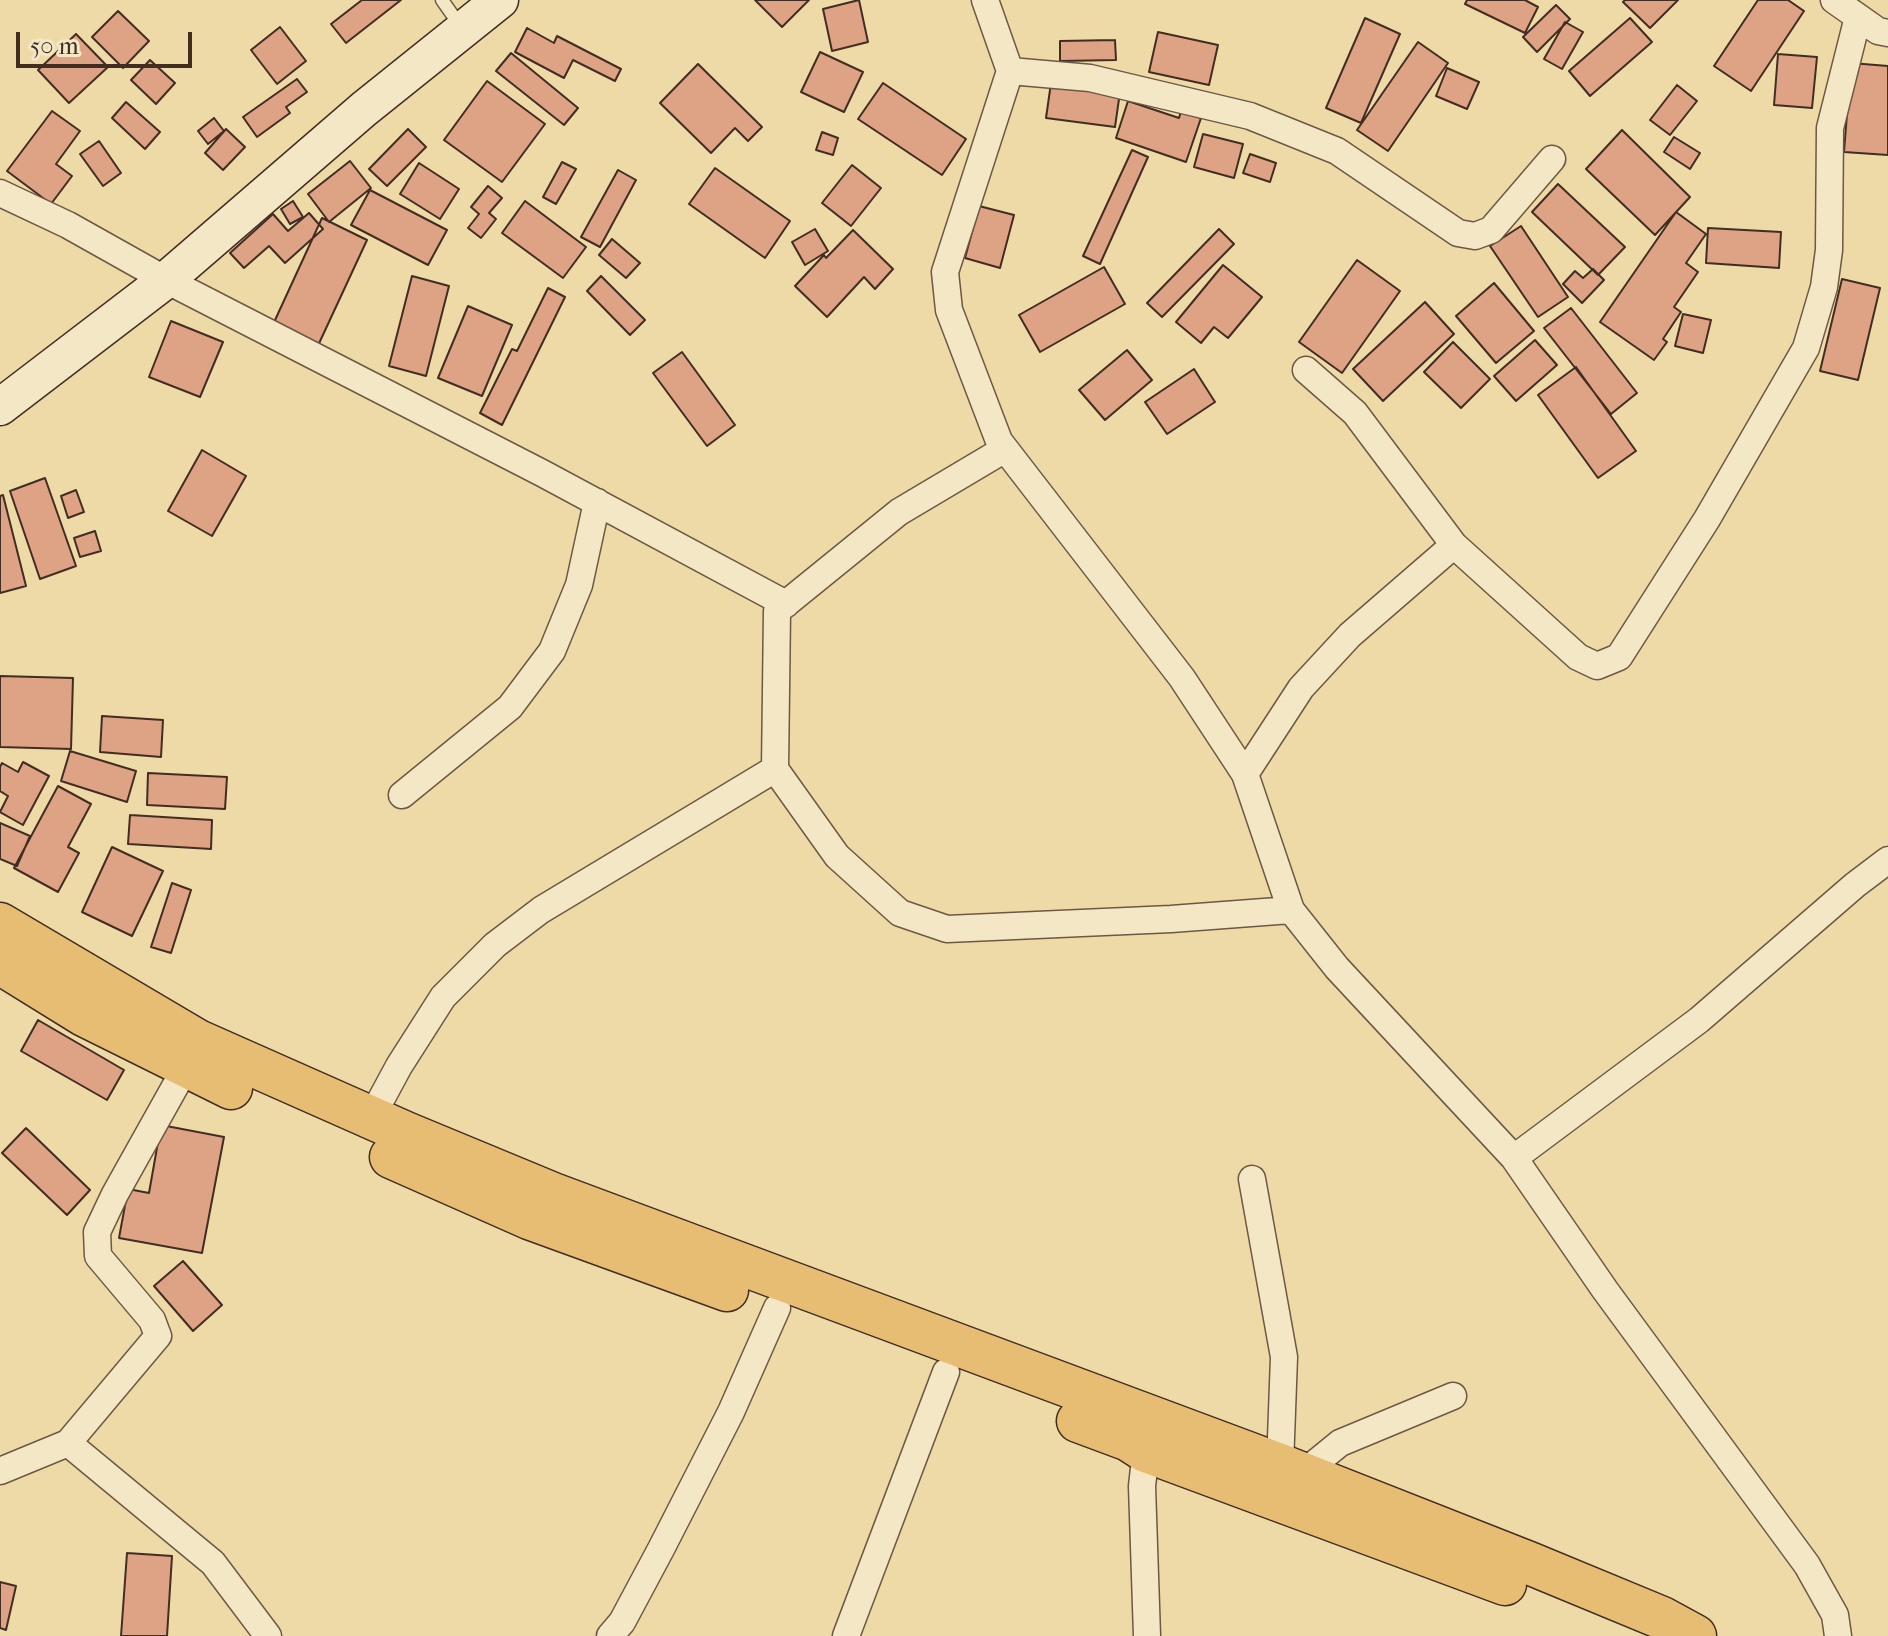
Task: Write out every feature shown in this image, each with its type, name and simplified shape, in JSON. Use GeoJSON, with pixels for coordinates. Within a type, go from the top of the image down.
{"type":"FeatureCollection","features":[{"type":"Feature","properties":{"kind":"main road"},"geometry":{"type":"LineString","coordinates":[[0,407],[166,280],[364,109],[500,0]]}},
{"type":"Feature","properties":{"kind":"main road"},"geometry":{"type":"LineString","coordinates":[[0,924],[198,1041],[371,1118],[553,1194],[1291,1470],[1544,1569],[1662,1618],[1695,1636]]}},
{"type":"Feature","properties":{"kind":"main road"},"geometry":{"type":"LineString","coordinates":[[0,963],[84,1015],[186,1067],[529,1218],[1129,1440],[1146,1451],[1483,1576],[1631,1636]]}},
{"type":"Feature","properties":{"kind":"street"},"geometry":{"type":"LineString","coordinates":[[985,0],[1010,71],[945,272],[949,310],[999,441],[1182,678],[1245,774],[1291,910],[1337,968],[1514,1158],[1605,1290],[1807,1565],[1835,1615],[1838,1636]]}},
{"type":"Feature","properties":{"kind":"street"},"geometry":{"type":"LineString","coordinates":[[1834,0],[1878,31],[1888,33]]}},
{"type":"Feature","properties":{"kind":"street"},"geometry":{"type":"LineString","coordinates":[[1306,370],[1355,413],[1454,545],[1578,657],[1597,666],[1619,657],[1707,519],[1806,348],[1824,287],[1829,250],[1830,128],[1858,17]]}},
{"type":"Feature","properties":{"kind":"street"},"geometry":{"type":"LineString","coordinates":[[1010,71],[1090,78],[1250,116],[1337,151],[1458,233],[1475,236],[1491,230],[1552,159]]}},
{"type":"Feature","properties":{"kind":"street"},"geometry":{"type":"LineString","coordinates":[[0,193],[68,225],[166,280],[597,502],[786,604]]}},
{"type":"Feature","properties":{"kind":"street"},"geometry":{"type":"LineString","coordinates":[[1005,449],[899,512],[777,611],[775,769],[837,856],[900,913],[947,929],[1291,910]]}},
{"type":"Feature","properties":{"kind":"street"},"geometry":{"type":"LineString","coordinates":[[402,795],[510,707],[552,651],[579,585],[597,502]]}},
{"type":"Feature","properties":{"kind":"street"},"geometry":{"type":"LineString","coordinates":[[1245,774],[1301,688],[1350,635],[1454,545]]}},
{"type":"Feature","properties":{"kind":"street"},"geometry":{"type":"LineString","coordinates":[[371,1118],[443,997],[495,945],[541,910],[775,769]]}},
{"type":"Feature","properties":{"kind":"street"},"geometry":{"type":"LineString","coordinates":[[1514,1158],[1699,1020],[1888,860]]}},
{"type":"Feature","properties":{"kind":"street"},"geometry":{"type":"LineString","coordinates":[[0,1471],[68,1443],[158,1336],[152,1320],[98,1256],[97,1232],[186,1067]]}},
{"type":"Feature","properties":{"kind":"street"},"geometry":{"type":"LineString","coordinates":[[1252,1179],[1284,1357],[1291,1470],[1340,1443],[1453,1396]]}},
{"type":"Feature","properties":{"kind":"street"},"geometry":{"type":"LineString","coordinates":[[610,1636],[622,1622],[731,1412],[777,1308]]}},
{"type":"Feature","properties":{"kind":"street"},"geometry":{"type":"LineString","coordinates":[[846,1636],[946,1372]]}},
{"type":"Feature","properties":{"kind":"street"},"geometry":{"type":"LineString","coordinates":[[68,1443],[213,1563],[268,1636]]}},
{"type":"Feature","properties":{"kind":"street"},"geometry":{"type":"LineString","coordinates":[[1146,1451],[1142,1486],[1147,1636]]}},
{"type":"Feature","properties":{"kind":"lane"},"geometry":{"type":"LineString","coordinates":[[442,0],[462,30]]}},
{"type":"Feature","properties":{"kind":"building"},"geometry":{"type":"Polygon","coordinates":[[[362,0],[401,0],[346,43],[331,24],[362,0]]]}},
{"type":"Feature","properties":{"kind":"building"},"geometry":{"type":"Polygon","coordinates":[[[755,0],[809,0],[782,27],[755,0]]]}},
{"type":"Feature","properties":{"kind":"building"},"geometry":{"type":"Polygon","coordinates":[[[859,0],[868,42],[832,51],[823,9],[859,0]]]}},
{"type":"Feature","properties":{"kind":"building"},"geometry":{"type":"Polygon","coordinates":[[[1467,0],[1525,0],[1538,7],[1525,33],[1465,4],[1467,0]]]}},
{"type":"Feature","properties":{"kind":"building"},"geometry":{"type":"Polygon","coordinates":[[[1678,0],[1650,28],[1623,2],[1678,0]]]}},
{"type":"Feature","properties":{"kind":"building"},"geometry":{"type":"Polygon","coordinates":[[[1758,0],[1788,0],[1804,11],[1751,91],[1714,66],[1758,0]]]}},
{"type":"Feature","properties":{"kind":"building"},"geometry":{"type":"Polygon","coordinates":[[[1556,5],[1570,19],[1537,52],[1523,37],[1556,5]]]}},
{"type":"Feature","properties":{"kind":"building"},"geometry":{"type":"Polygon","coordinates":[[[118,11],[149,41],[123,68],[92,37],[118,11]]]}},
{"type":"Feature","properties":{"kind":"building"},"geometry":{"type":"Polygon","coordinates":[[[1365,18],[1400,34],[1361,123],[1326,108],[1365,18]]]}},
{"type":"Feature","properties":{"kind":"building"},"geometry":{"type":"Polygon","coordinates":[[[1630,18],[1652,42],[1590,96],[1569,71],[1630,18]]]}},
{"type":"Feature","properties":{"kind":"building"},"geometry":{"type":"Polygon","coordinates":[[[1565,22],[1583,32],[1562,69],[1544,59],[1565,22]]]}},
{"type":"Feature","properties":{"kind":"building"},"geometry":{"type":"Polygon","coordinates":[[[280,27],[306,61],[277,84],[251,50],[280,27]]]}},
{"type":"Feature","properties":{"kind":"building"},"geometry":{"type":"Polygon","coordinates":[[[527,28],[554,43],[557,36],[621,69],[615,81],[573,60],[564,78],[515,52],[527,28]]]}},
{"type":"Feature","properties":{"kind":"building"},"geometry":{"type":"Polygon","coordinates":[[[1158,32],[1218,45],[1209,85],[1149,72],[1158,32]]]}},
{"type":"Feature","properties":{"kind":"building"},"geometry":{"type":"Polygon","coordinates":[[[76,34],[108,67],[69,103],[38,70],[76,34]]]}},
{"type":"Feature","properties":{"kind":"building"},"geometry":{"type":"Polygon","coordinates":[[[1115,40],[1116,60],[1060,61],[1060,41],[1115,40]]]}},
{"type":"Feature","properties":{"kind":"building"},"geometry":{"type":"Polygon","coordinates":[[[1418,42],[1448,63],[1388,151],[1357,130],[1418,42]]]}},
{"type":"Feature","properties":{"kind":"building"},"geometry":{"type":"Polygon","coordinates":[[[820,52],[863,72],[844,112],[801,92],[820,52]]]}},
{"type":"Feature","properties":{"kind":"building"},"geometry":{"type":"Polygon","coordinates":[[[511,53],[578,108],[564,125],[496,71],[511,53]]]}},
{"type":"Feature","properties":{"kind":"building"},"geometry":{"type":"Polygon","coordinates":[[[1778,54],[1817,57],[1812,108],[1774,105],[1778,54]]]}},
{"type":"Feature","properties":{"kind":"building"},"geometry":{"type":"Polygon","coordinates":[[[150,60],[175,83],[156,104],[131,80],[150,60]]]}},
{"type":"Feature","properties":{"kind":"building"},"geometry":{"type":"Polygon","coordinates":[[[1851,63],[1888,66],[1888,155],[1844,152],[1851,63]]]}},
{"type":"Feature","properties":{"kind":"building"},"geometry":{"type":"Polygon","coordinates":[[[698,64],[762,127],[748,141],[735,128],[711,153],[660,103],[698,64]]]}},
{"type":"Feature","properties":{"kind":"building"},"geometry":{"type":"Polygon","coordinates":[[[1447,68],[1479,82],[1467,109],[1436,96],[1447,68]]]}},
{"type":"Feature","properties":{"kind":"building"},"geometry":{"type":"Polygon","coordinates":[[[297,79],[307,92],[286,107],[290,113],[257,137],[243,117],[297,79]]]}},
{"type":"Feature","properties":{"kind":"building"},"geometry":{"type":"Polygon","coordinates":[[[487,81],[545,124],[502,182],[444,140],[487,81]]]}},
{"type":"Feature","properties":{"kind":"building"},"geometry":{"type":"Polygon","coordinates":[[[883,83],[966,139],[942,175],[858,119],[883,83]]]}},
{"type":"Feature","properties":{"kind":"building"},"geometry":{"type":"Polygon","coordinates":[[[1051,83],[1120,92],[1115,127],[1046,118],[1051,83]]]}},
{"type":"Feature","properties":{"kind":"building"},"geometry":{"type":"Polygon","coordinates":[[[1677,85],[1697,101],[1670,135],[1650,120],[1677,85]]]}},
{"type":"Feature","properties":{"kind":"building"},"geometry":{"type":"Polygon","coordinates":[[[1128,101],[1179,118],[1181,111],[1201,118],[1186,162],[1116,138],[1128,101]]]}},
{"type":"Feature","properties":{"kind":"building"},"geometry":{"type":"Polygon","coordinates":[[[126,102],[160,132],[145,149],[112,118],[126,102]]]}},
{"type":"Feature","properties":{"kind":"building"},"geometry":{"type":"Polygon","coordinates":[[[52,111],[80,131],[56,164],[72,176],[51,204],[7,171],[52,111]]]}},
{"type":"Feature","properties":{"kind":"building"},"geometry":{"type":"Polygon","coordinates":[[[214,118],[224,131],[208,144],[198,131],[214,118]]]}},
{"type":"Feature","properties":{"kind":"building"},"geometry":{"type":"Polygon","coordinates":[[[226,129],[245,147],[223,170],[205,153],[226,129]]]}},
{"type":"Feature","properties":{"kind":"building"},"geometry":{"type":"Polygon","coordinates":[[[408,129],[426,147],[387,186],[369,169],[408,129]]]}},
{"type":"Feature","properties":{"kind":"building"},"geometry":{"type":"Polygon","coordinates":[[[1622,130],[1690,197],[1655,235],[1586,169],[1622,130]]]}},
{"type":"Feature","properties":{"kind":"building"},"geometry":{"type":"Polygon","coordinates":[[[822,132],[838,138],[833,155],[816,150],[822,132]]]}},
{"type":"Feature","properties":{"kind":"building"},"geometry":{"type":"Polygon","coordinates":[[[1203,134],[1243,144],[1234,178],[1194,167],[1203,134]]]}},
{"type":"Feature","properties":{"kind":"building"},"geometry":{"type":"Polygon","coordinates":[[[1674,137],[1700,153],[1690,169],[1664,152],[1674,137]]]}},
{"type":"Feature","properties":{"kind":"building"},"geometry":{"type":"Polygon","coordinates":[[[99,141],[121,173],[103,186],[80,154],[99,141]]]}},
{"type":"Feature","properties":{"kind":"building"},"geometry":{"type":"Polygon","coordinates":[[[1132,150],[1148,157],[1100,264],[1083,256],[1132,150]]]}},
{"type":"Feature","properties":{"kind":"building"},"geometry":{"type":"Polygon","coordinates":[[[1250,154],[1276,163],[1270,182],[1243,173],[1250,154]]]}},
{"type":"Feature","properties":{"kind":"building"},"geometry":{"type":"Polygon","coordinates":[[[350,161],[371,188],[329,222],[308,194],[350,161]]]}},
{"type":"Feature","properties":{"kind":"building"},"geometry":{"type":"Polygon","coordinates":[[[562,162],[576,169],[556,204],[543,197],[562,162]]]}},
{"type":"Feature","properties":{"kind":"building"},"geometry":{"type":"Polygon","coordinates":[[[419,163],[459,189],[440,219],[400,194],[419,163]]]}},
{"type":"Feature","properties":{"kind":"building"},"geometry":{"type":"Polygon","coordinates":[[[852,165],[881,188],[851,226],[822,203],[852,165]]]}},
{"type":"Feature","properties":{"kind":"building"},"geometry":{"type":"Polygon","coordinates":[[[715,168],[790,221],[765,258],[689,204],[715,168]]]}},
{"type":"Feature","properties":{"kind":"building"},"geometry":{"type":"Polygon","coordinates":[[[618,170],[636,180],[600,247],[581,237],[618,170]]]}},
{"type":"Feature","properties":{"kind":"building"},"geometry":{"type":"Polygon","coordinates":[[[1558,184],[1625,247],[1598,275],[1532,212],[1558,184]]]}},
{"type":"Feature","properties":{"kind":"building"},"geometry":{"type":"Polygon","coordinates":[[[488,186],[502,198],[489,213],[496,219],[481,238],[468,228],[479,214],[471,207],[488,186]]]}},
{"type":"Feature","properties":{"kind":"building"},"geometry":{"type":"Polygon","coordinates":[[[370,190],[447,230],[428,265],[351,225],[370,190]]]}},
{"type":"Feature","properties":{"kind":"building"},"geometry":{"type":"Polygon","coordinates":[[[293,201],[303,217],[290,224],[281,209],[293,201]]]}},
{"type":"Feature","properties":{"kind":"building"},"geometry":{"type":"Polygon","coordinates":[[[525,201],[586,247],[563,278],[502,233],[525,201]]]}},
{"type":"Feature","properties":{"kind":"building"},"geometry":{"type":"Polygon","coordinates":[[[979,206],[1014,215],[1000,268],[965,258],[979,206]]]}},
{"type":"Feature","properties":{"kind":"building"},"geometry":{"type":"Polygon","coordinates":[[[1676,212],[1706,234],[1686,263],[1698,272],[1674,307],[1681,312],[1663,339],[1667,342],[1654,360],[1600,322],[1676,212]]]}},
{"type":"Feature","properties":{"kind":"building"},"geometry":{"type":"Polygon","coordinates":[[[309,213],[323,229],[285,263],[269,246],[244,268],[230,253],[273,214],[288,231],[309,213]]]}},
{"type":"Feature","properties":{"kind":"building"},"geometry":{"type":"Polygon","coordinates":[[[322,218],[367,240],[315,352],[270,331],[322,218]]]}},
{"type":"Feature","properties":{"kind":"building"},"geometry":{"type":"Polygon","coordinates":[[[1521,226],[1568,297],[1538,317],[1490,246],[1521,226]]]}},
{"type":"Feature","properties":{"kind":"building"},"geometry":{"type":"Polygon","coordinates":[[[1708,228],[1781,232],[1779,268],[1706,263],[1708,228]]]}},
{"type":"Feature","properties":{"kind":"building"},"geometry":{"type":"Polygon","coordinates":[[[815,229],[828,251],[805,265],[792,242],[815,229]]]}},
{"type":"Feature","properties":{"kind":"building"},"geometry":{"type":"Polygon","coordinates":[[[1219,229],[1234,244],[1162,317],[1147,303],[1219,229]]]}},
{"type":"Feature","properties":{"kind":"building"},"geometry":{"type":"Polygon","coordinates":[[[853,230],[893,269],[875,289],[864,277],[827,317],[795,286],[853,230]]]}},
{"type":"Feature","properties":{"kind":"building"},"geometry":{"type":"Polygon","coordinates":[[[612,239],[640,263],[626,278],[599,255],[612,239]]]}},
{"type":"Feature","properties":{"kind":"building"},"geometry":{"type":"Polygon","coordinates":[[[1357,260],[1400,291],[1342,373],[1299,342],[1357,260]]]}},
{"type":"Feature","properties":{"kind":"building"},"geometry":{"type":"Polygon","coordinates":[[[1223,265],[1262,297],[1228,338],[1214,327],[1201,343],[1176,322],[1223,265]]]}},
{"type":"Feature","properties":{"kind":"building"},"geometry":{"type":"Polygon","coordinates":[[[1104,267],[1125,304],[1040,352],[1019,315],[1104,267]]]}},
{"type":"Feature","properties":{"kind":"building"},"geometry":{"type":"Polygon","coordinates":[[[1593,269],[1604,280],[1582,303],[1563,284],[1575,271],[1583,278],[1593,269]]]}},
{"type":"Feature","properties":{"kind":"building"},"geometry":{"type":"Polygon","coordinates":[[[412,276],[449,286],[426,376],[389,366],[412,276]]]}},
{"type":"Feature","properties":{"kind":"building"},"geometry":{"type":"Polygon","coordinates":[[[601,276],[645,320],[630,335],[587,291],[601,276]]]}},
{"type":"Feature","properties":{"kind":"building"},"geometry":{"type":"Polygon","coordinates":[[[1842,279],[1880,288],[1858,380],[1820,371],[1842,279]]]}},
{"type":"Feature","properties":{"kind":"building"},"geometry":{"type":"Polygon","coordinates":[[[1494,283],[1534,331],[1496,363],[1456,316],[1494,283]]]}},
{"type":"Feature","properties":{"kind":"building"},"geometry":{"type":"Polygon","coordinates":[[[548,288],[565,297],[502,425],[480,413],[512,349],[517,351],[548,288]]]}},
{"type":"Feature","properties":{"kind":"building"},"geometry":{"type":"Polygon","coordinates":[[[1425,302],[1454,334],[1383,401],[1353,369],[1425,302]]]}},
{"type":"Feature","properties":{"kind":"building"},"geometry":{"type":"Polygon","coordinates":[[[468,306],[512,325],[482,396],[438,378],[468,306]]]}},
{"type":"Feature","properties":{"kind":"building"},"geometry":{"type":"Polygon","coordinates":[[[1571,308],[1637,393],[1611,414],[1544,328],[1571,308]]]}},
{"type":"Feature","properties":{"kind":"building"},"geometry":{"type":"Polygon","coordinates":[[[1683,314],[1711,320],[1703,353],[1675,346],[1683,314]]]}},
{"type":"Feature","properties":{"kind":"building"},"geometry":{"type":"Polygon","coordinates":[[[171,321],[223,342],[200,397],[149,377],[171,321]]]}},
{"type":"Feature","properties":{"kind":"building"},"geometry":{"type":"Polygon","coordinates":[[[1535,340],[1557,365],[1516,401],[1494,376],[1535,340]]]}},
{"type":"Feature","properties":{"kind":"building"},"geometry":{"type":"Polygon","coordinates":[[[1453,342],[1490,379],[1461,408],[1424,372],[1453,342]]]}},
{"type":"Feature","properties":{"kind":"building"},"geometry":{"type":"Polygon","coordinates":[[[1127,350],[1152,380],[1105,420],[1079,390],[1127,350]]]}},
{"type":"Feature","properties":{"kind":"building"},"geometry":{"type":"Polygon","coordinates":[[[682,352],[735,425],[707,446],[653,373],[682,352]]]}},
{"type":"Feature","properties":{"kind":"building"},"geometry":{"type":"Polygon","coordinates":[[[1576,367],[1636,451],[1598,478],[1538,395],[1576,367]]]}},
{"type":"Feature","properties":{"kind":"building"},"geometry":{"type":"Polygon","coordinates":[[[1194,369],[1215,402],[1167,434],[1145,402],[1194,369]]]}},
{"type":"Feature","properties":{"kind":"building"},"geometry":{"type":"Polygon","coordinates":[[[202,450],[246,476],[212,536],[168,511],[202,450]]]}},
{"type":"Feature","properties":{"kind":"building"},"geometry":{"type":"Polygon","coordinates":[[[45,478],[76,566],[40,579],[10,491],[45,478]]]}},
{"type":"Feature","properties":{"kind":"building"},"geometry":{"type":"Polygon","coordinates":[[[76,490],[84,512],[68,518],[61,496],[76,490]]]}},
{"type":"Feature","properties":{"kind":"building"},"geometry":{"type":"Polygon","coordinates":[[[3,495],[26,586],[0,593],[0,496],[3,495]]]}},
{"type":"Feature","properties":{"kind":"building"},"geometry":{"type":"Polygon","coordinates":[[[95,531],[101,551],[80,557],[74,538],[95,531]]]}},
{"type":"Feature","properties":{"kind":"building"},"geometry":{"type":"Polygon","coordinates":[[[0,676],[73,678],[71,749],[0,747],[0,676]]]}},
{"type":"Feature","properties":{"kind":"building"},"geometry":{"type":"Polygon","coordinates":[[[102,716],[163,720],[161,757],[100,752],[102,716]]]}},
{"type":"Feature","properties":{"kind":"building"},"geometry":{"type":"Polygon","coordinates":[[[70,751],[136,771],[127,802],[61,781],[70,751]]]}},
{"type":"Feature","properties":{"kind":"building"},"geometry":{"type":"Polygon","coordinates":[[[23,762],[49,776],[23,825],[0,812],[8,796],[0,791],[0,767],[2,763],[18,772],[23,762]]]}},
{"type":"Feature","properties":{"kind":"building"},"geometry":{"type":"Polygon","coordinates":[[[148,773],[227,777],[225,809],[147,805],[148,773]]]}},
{"type":"Feature","properties":{"kind":"building"},"geometry":{"type":"Polygon","coordinates":[[[58,786],[91,804],[68,847],[79,853],[58,892],[14,868],[58,786]]]}},
{"type":"Feature","properties":{"kind":"building"},"geometry":{"type":"Polygon","coordinates":[[[130,815],[212,820],[211,849],[128,844],[130,815]]]}},
{"type":"Feature","properties":{"kind":"building"},"geometry":{"type":"Polygon","coordinates":[[[0,823],[30,836],[17,866],[0,859],[0,823]]]}},
{"type":"Feature","properties":{"kind":"building"},"geometry":{"type":"Polygon","coordinates":[[[112,847],[163,871],[132,936],[82,912],[112,847]]]}},
{"type":"Feature","properties":{"kind":"building"},"geometry":{"type":"Polygon","coordinates":[[[172,883],[191,890],[171,953],[151,947],[172,883]]]}},
{"type":"Feature","properties":{"kind":"building"},"geometry":{"type":"Polygon","coordinates":[[[38,1020],[124,1070],[107,1100],[21,1051],[38,1020]]]}},
{"type":"Feature","properties":{"kind":"building"},"geometry":{"type":"Polygon","coordinates":[[[161,1125],[224,1137],[202,1253],[119,1238],[128,1189],[149,1193],[161,1125]]]}},
{"type":"Feature","properties":{"kind":"building"},"geometry":{"type":"Polygon","coordinates":[[[26,1128],[90,1190],[67,1215],[2,1153],[26,1128]]]}},
{"type":"Feature","properties":{"kind":"building"},"geometry":{"type":"Polygon","coordinates":[[[183,1261],[222,1305],[193,1331],[154,1286],[183,1261]]]}},
{"type":"Feature","properties":{"kind":"building"},"geometry":{"type":"Polygon","coordinates":[[[127,1553],[172,1556],[167,1636],[121,1636],[127,1553]]]}},
{"type":"Feature","properties":{"kind":"building"},"geometry":{"type":"Polygon","coordinates":[[[0,1582],[16,1586],[6,1630],[0,1628],[0,1582]]]}}]}
